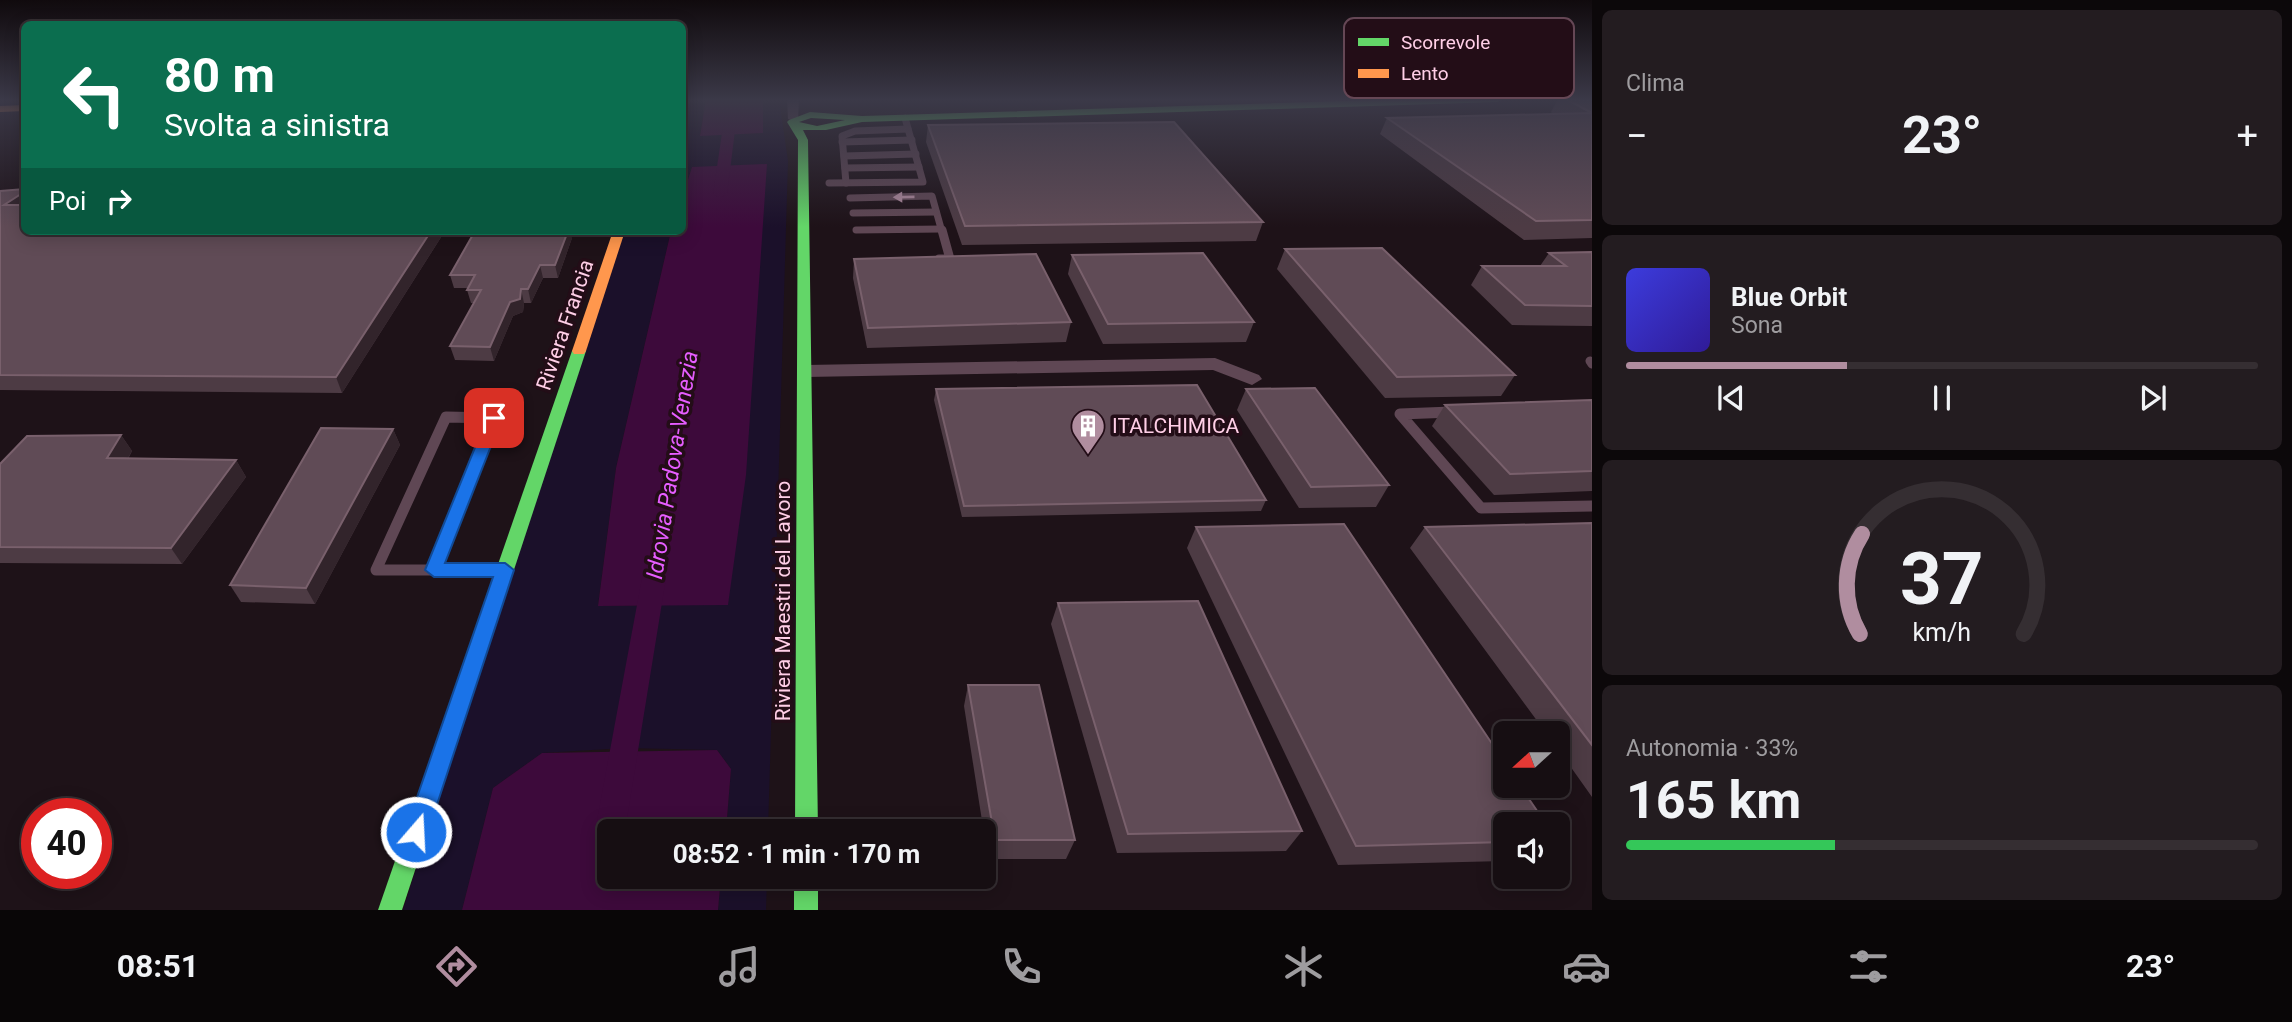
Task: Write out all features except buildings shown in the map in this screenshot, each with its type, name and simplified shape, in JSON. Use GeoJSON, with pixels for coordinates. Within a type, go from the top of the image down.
{"type":"FeatureCollection","features":[{"type":"Feature","properties":{"kind":"main road","name":"Riviera Maestri del Lavoro"},"geometry":{"type":"LineString","coordinates":[[806,819],[807,141]]}},
{"type":"Feature","properties":{"kind":"main road","name":"Riviera Francia"},"geometry":{"type":"LineString","coordinates":[[390,910],[618,235]]}},
{"type":"Feature","properties":{"kind":"main road"},"geometry":{"type":"LineString","coordinates":[[806,889],[806,910]]}},
{"type":"Feature","properties":{"kind":"street"},"geometry":{"type":"LineString","coordinates":[[806,371],[1215,364],[1252,379]]}},
{"type":"Feature","properties":{"kind":"lane"},"geometry":{"type":"LineString","coordinates":[[846,183],[842,142],[879,141]]}},
{"type":"Feature","properties":{"kind":"lane"},"geometry":{"type":"LineString","coordinates":[[829,183],[923,182],[912,141]]}},
{"type":"Feature","properties":{"kind":"lane"},"geometry":{"type":"LineString","coordinates":[[844,156],[916,154]]}},
{"type":"Feature","properties":{"kind":"lane"},"geometry":{"type":"LineString","coordinates":[[845,168],[919,167]]}},
{"type":"Feature","properties":{"kind":"lane"},"geometry":{"type":"LineString","coordinates":[[850,198],[932,196],[950,259],[924,259]]}},
{"type":"Feature","properties":{"kind":"lane"},"geometry":{"type":"LineString","coordinates":[[853,214],[936,212]]}},
{"type":"Feature","properties":{"kind":"lane"},"geometry":{"type":"LineString","coordinates":[[856,230],[941,229]]}},
{"type":"Feature","properties":{"kind":"lane"},"geometry":{"type":"LineString","coordinates":[[1468,411],[1400,414],[1481,508],[1592,506]]}},
{"type":"Feature","properties":{"kind":"lane"},"geometry":{"type":"LineString","coordinates":[[434,570],[494,418],[446,417],[376,570],[434,570],[505,570]]}},
{"type":"Feature","properties":{"kind":"shaded area"},"geometry":{"type":"Polygon","coordinates":[[[686,141],[785,141],[788,161],[768,819],[727,819],[731,769],[717,750],[625,748],[542,753],[493,788],[462,910],[403,910],[618,235],[670,235],[616,468],[598,606],[728,604],[692,167],[686,186],[686,141]]]}},
{"type":"Feature","properties":{"kind":"shaded area"},"geometry":{"type":"Polygon","coordinates":[[[720,889],[767,889],[766,910],[718,910],[720,889]]]}},
{"type":"Feature","properties":{"kind":"water"},"geometry":{"type":"Polygon","coordinates":[[[767,164],[746,475],[728,605],[598,606],[616,468],[670,235],[686,235],[686,186],[692,167],[767,164]]]}},
{"type":"Feature","properties":{"kind":"water"},"geometry":{"type":"Polygon","coordinates":[[[717,750],[731,769],[727,819],[597,819],[597,889],[720,889],[718,910],[462,910],[493,788],[542,753],[717,750]]]}},
{"type":"Feature","properties":{"kind":"waterway","name":"Idrovia Padova-Venezia"},"geometry":{"type":"LineString","coordinates":[[720,194],[727,141]]}},
{"type":"Feature","properties":{"kind":"waterway","name":"Idrovia Padova-Venezia"},"geometry":{"type":"LineString","coordinates":[[612,819],[654,578]]}},
{"type":"Feature","properties":{"kind":"traffic: fast"},"geometry":{"type":"LineString","coordinates":[[803,141],[806,819]]}},
{"type":"Feature","properties":{"kind":"traffic: fast"},"geometry":{"type":"LineString","coordinates":[[390,910],[579,351]]}},
{"type":"Feature","properties":{"kind":"traffic: fast"},"geometry":{"type":"LineString","coordinates":[[806,889],[806,910]]}},
{"type":"Feature","properties":{"kind":"traffic: slow"},"geometry":{"type":"LineString","coordinates":[[579,351],[618,235]]}},
{"type":"Feature","properties":{"kind":"place","name":"ITALCHIMICA"},"geometry":{"type":"Point","coordinates":[1088,456]}},
{"type":"Feature","properties":{"kind":"route"},"geometry":{"type":"LineString","coordinates":[[416,832],[505,570],[434,570],[494,418]]}}]}
